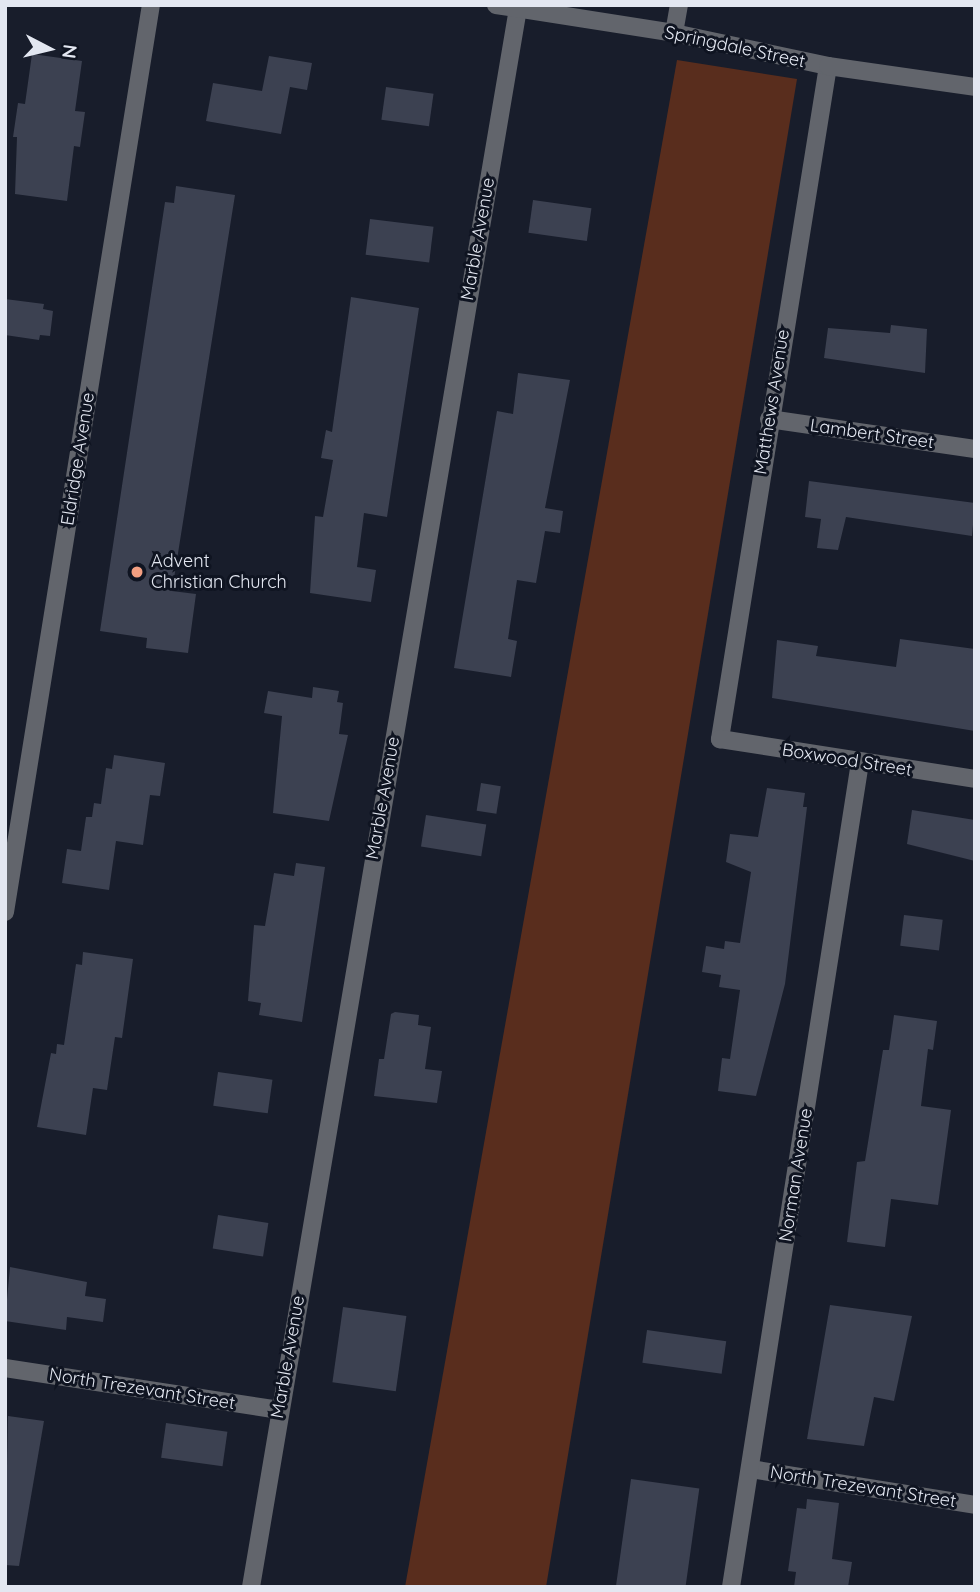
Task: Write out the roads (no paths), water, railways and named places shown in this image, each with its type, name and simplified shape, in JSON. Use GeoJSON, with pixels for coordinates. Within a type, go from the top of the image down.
{"type":"FeatureCollection","features":[{"type":"Feature","properties":{"kind":"street","name":"Eldridge Avenue"},"geometry":{"type":"LineString","coordinates":[[5,912],[151,5]]}},
{"type":"Feature","properties":{"kind":"street","name":"Springdale Street"},"geometry":{"type":"LineString","coordinates":[[496,5],[674,33],[828,66],[975,87]]}},
{"type":"Feature","properties":{"kind":"street"},"geometry":{"type":"LineString","coordinates":[[674,33],[679,5]]}},
{"type":"Feature","properties":{"kind":"street","name":"Marble Avenue"},"geometry":{"type":"LineString","coordinates":[[251,1587],[278,1410],[518,9]]}},
{"type":"Feature","properties":{"kind":"street","name":"Matthews Avenue"},"geometry":{"type":"LineString","coordinates":[[720,739],[769,419],[828,66]]}},
{"type":"Feature","properties":{"kind":"street","name":"Lambert Street"},"geometry":{"type":"LineString","coordinates":[[769,419],[975,449]]}},
{"type":"Feature","properties":{"kind":"street","name":"Boxwood Street"},"geometry":{"type":"LineString","coordinates":[[720,739],[975,779]]}},
{"type":"Feature","properties":{"kind":"street","name":"Norman Avenue"},"geometry":{"type":"LineString","coordinates":[[731,1587],[860,762]]}},
{"type":"Feature","properties":{"kind":"street","name":"North Trezevant Street"},"geometry":{"type":"LineString","coordinates":[[5,1368],[278,1410]]}},
{"type":"Feature","properties":{"kind":"street","name":"North Trezevant Street"},"geometry":{"type":"LineString","coordinates":[[751,1468],[975,1505]]}},
{"type":"Feature","properties":{"kind":"place","name":"Advent Christian Church"},"geometry":{"type":"Point","coordinates":[137,572]}}]}
